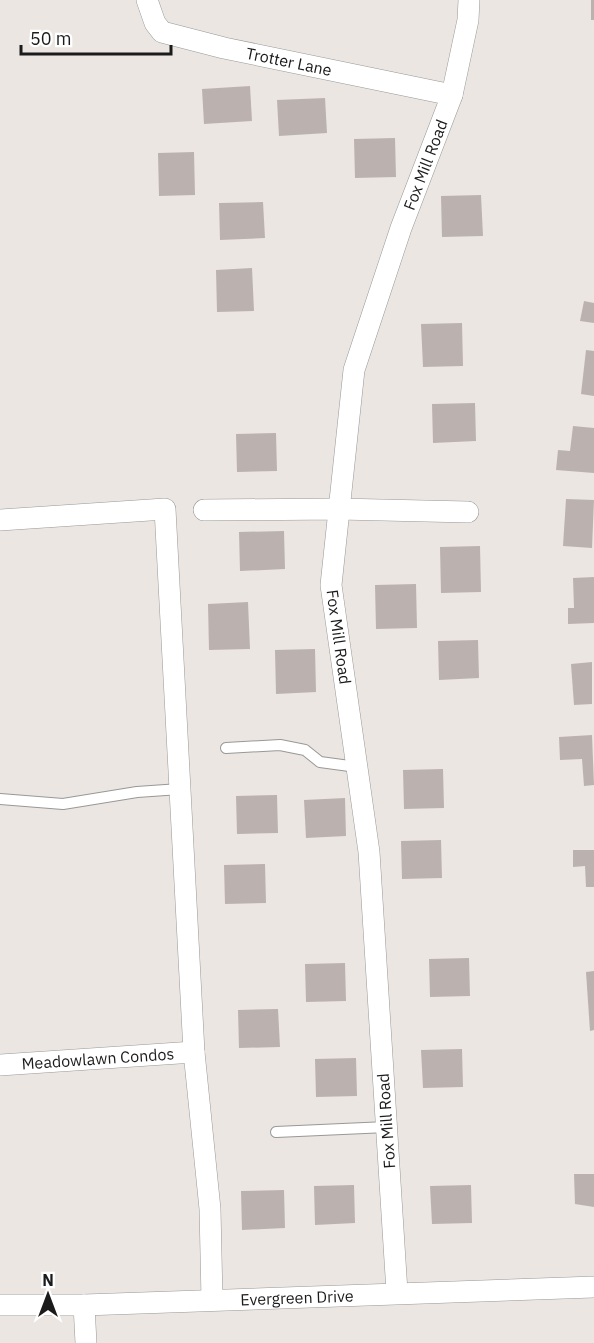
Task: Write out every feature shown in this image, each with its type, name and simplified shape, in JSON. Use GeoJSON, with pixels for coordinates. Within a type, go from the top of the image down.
{"type":"FeatureCollection","features":[{"type":"Feature","properties":{"kind":"street","name":"Trotter Lane"},"geometry":{"type":"LineString","coordinates":[[147,0],[154,23],[162,32],[224,48],[452,94]]}},
{"type":"Feature","properties":{"kind":"street","name":"Fox Mill Road"},"geometry":{"type":"LineString","coordinates":[[397,1292],[369,852],[331,585],[354,370],[401,228],[452,94],[468,20],[469,0]]}},
{"type":"Feature","properties":{"kind":"street"},"geometry":{"type":"LineString","coordinates":[[0,520],[165,509],[194,1052],[210,1209],[212,1299]]}},
{"type":"Feature","properties":{"kind":"street"},"geometry":{"type":"LineString","coordinates":[[204,510],[339,509],[468,512]]}},
{"type":"Feature","properties":{"kind":"street","name":"Meadowlawn Condos"},"geometry":{"type":"LineString","coordinates":[[0,1065],[194,1052]]}},
{"type":"Feature","properties":{"kind":"street","name":"Evergreen Drive"},"geometry":{"type":"LineString","coordinates":[[0,1305],[84,1305],[397,1292],[594,1287]]}},
{"type":"Feature","properties":{"kind":"street"},"geometry":{"type":"LineString","coordinates":[[84,1305],[86,1343]]}},
{"type":"Feature","properties":{"kind":"lane"},"geometry":{"type":"LineString","coordinates":[[226,748],[280,745],[305,750],[321,762],[357,767]]}},
{"type":"Feature","properties":{"kind":"lane"},"geometry":{"type":"LineString","coordinates":[[0,799],[63,804],[136,792],[180,789]]}},
{"type":"Feature","properties":{"kind":"lane"},"geometry":{"type":"LineString","coordinates":[[276,1132],[387,1127]]}},
{"type":"Feature","properties":{"kind":"building"},"geometry":{"type":"Polygon","coordinates":[[[591,0],[594,0],[594,20],[591,20],[591,0]]]}},
{"type":"Feature","properties":{"kind":"building"},"geometry":{"type":"Polygon","coordinates":[[[250,86],[252,121],[204,124],[202,89],[250,86]]]}},
{"type":"Feature","properties":{"kind":"building"},"geometry":{"type":"Polygon","coordinates":[[[325,98],[327,133],[279,136],[277,100],[325,98]]]}},
{"type":"Feature","properties":{"kind":"building"},"geometry":{"type":"Polygon","coordinates":[[[395,138],[396,177],[355,178],[354,139],[395,138]]]}},
{"type":"Feature","properties":{"kind":"building"},"geometry":{"type":"Polygon","coordinates":[[[194,152],[195,195],[159,196],[158,153],[194,152]]]}},
{"type":"Feature","properties":{"kind":"building"},"geometry":{"type":"Polygon","coordinates":[[[481,195],[483,236],[442,237],[441,196],[481,195]]]}},
{"type":"Feature","properties":{"kind":"building"},"geometry":{"type":"Polygon","coordinates":[[[263,202],[265,238],[220,240],[219,203],[263,202]]]}},
{"type":"Feature","properties":{"kind":"building"},"geometry":{"type":"Polygon","coordinates":[[[252,268],[254,311],[217,312],[216,270],[252,268]]]}},
{"type":"Feature","properties":{"kind":"building"},"geometry":{"type":"Polygon","coordinates":[[[584,301],[594,303],[594,323],[580,321],[584,301]]]}},
{"type":"Feature","properties":{"kind":"building"},"geometry":{"type":"Polygon","coordinates":[[[462,323],[463,366],[423,367],[421,324],[462,323]]]}},
{"type":"Feature","properties":{"kind":"building"},"geometry":{"type":"Polygon","coordinates":[[[586,350],[594,351],[594,396],[581,394],[586,350]]]}},
{"type":"Feature","properties":{"kind":"building"},"geometry":{"type":"Polygon","coordinates":[[[475,403],[476,441],[433,443],[432,404],[475,403]]]}},
{"type":"Feature","properties":{"kind":"building"},"geometry":{"type":"Polygon","coordinates":[[[573,426],[594,428],[594,473],[556,470],[558,450],[570,451],[573,426]]]}},
{"type":"Feature","properties":{"kind":"building"},"geometry":{"type":"Polygon","coordinates":[[[276,433],[277,471],[237,472],[236,434],[276,433]]]}},
{"type":"Feature","properties":{"kind":"building"},"geometry":{"type":"Polygon","coordinates":[[[566,499],[594,500],[592,548],[563,546],[566,499]]]}},
{"type":"Feature","properties":{"kind":"building"},"geometry":{"type":"Polygon","coordinates":[[[284,531],[285,569],[240,571],[239,532],[284,531]]]}},
{"type":"Feature","properties":{"kind":"building"},"geometry":{"type":"Polygon","coordinates":[[[480,546],[481,592],[441,593],[440,547],[480,546]]]}},
{"type":"Feature","properties":{"kind":"building"},"geometry":{"type":"Polygon","coordinates":[[[594,577],[594,623],[568,624],[568,608],[574,608],[573,578],[594,577]]]}},
{"type":"Feature","properties":{"kind":"building"},"geometry":{"type":"Polygon","coordinates":[[[416,584],[417,628],[376,629],[375,585],[416,584]]]}},
{"type":"Feature","properties":{"kind":"building"},"geometry":{"type":"Polygon","coordinates":[[[248,602],[250,649],[209,650],[208,604],[248,602]]]}},
{"type":"Feature","properties":{"kind":"building"},"geometry":{"type":"Polygon","coordinates":[[[478,640],[479,678],[439,680],[438,641],[478,640]]]}},
{"type":"Feature","properties":{"kind":"building"},"geometry":{"type":"Polygon","coordinates":[[[315,649],[316,692],[276,694],[275,650],[315,649]]]}},
{"type":"Feature","properties":{"kind":"building"},"geometry":{"type":"Polygon","coordinates":[[[592,662],[592,704],[574,705],[571,664],[592,662]]]}},
{"type":"Feature","properties":{"kind":"building"},"geometry":{"type":"Polygon","coordinates":[[[592,735],[594,785],[584,786],[582,759],[560,760],[559,737],[592,735]]]}},
{"type":"Feature","properties":{"kind":"building"},"geometry":{"type":"Polygon","coordinates":[[[443,769],[444,808],[404,809],[403,770],[443,769]]]}},
{"type":"Feature","properties":{"kind":"building"},"geometry":{"type":"Polygon","coordinates":[[[277,795],[278,833],[237,834],[236,796],[277,795]]]}},
{"type":"Feature","properties":{"kind":"building"},"geometry":{"type":"Polygon","coordinates":[[[345,798],[346,836],[306,838],[304,800],[345,798]]]}},
{"type":"Feature","properties":{"kind":"building"},"geometry":{"type":"Polygon","coordinates":[[[441,840],[442,878],[402,879],[401,841],[441,840]]]}},
{"type":"Feature","properties":{"kind":"building"},"geometry":{"type":"Polygon","coordinates":[[[573,850],[594,850],[594,887],[586,887],[585,866],[573,867],[573,850]]]}},
{"type":"Feature","properties":{"kind":"building"},"geometry":{"type":"Polygon","coordinates":[[[265,864],[266,903],[225,904],[224,865],[265,864]]]}},
{"type":"Feature","properties":{"kind":"building"},"geometry":{"type":"Polygon","coordinates":[[[469,958],[470,996],[430,997],[429,959],[469,958]]]}},
{"type":"Feature","properties":{"kind":"building"},"geometry":{"type":"Polygon","coordinates":[[[345,963],[346,1001],[306,1002],[305,964],[345,963]]]}},
{"type":"Feature","properties":{"kind":"building"},"geometry":{"type":"Polygon","coordinates":[[[594,971],[594,1030],[590,1031],[586,972],[594,971]]]}},
{"type":"Feature","properties":{"kind":"building"},"geometry":{"type":"Polygon","coordinates":[[[278,1009],[280,1047],[239,1048],[238,1010],[278,1009]]]}},
{"type":"Feature","properties":{"kind":"building"},"geometry":{"type":"Polygon","coordinates":[[[462,1049],[463,1087],[423,1088],[421,1050],[462,1049]]]}},
{"type":"Feature","properties":{"kind":"building"},"geometry":{"type":"Polygon","coordinates":[[[356,1058],[357,1096],[316,1097],[315,1059],[356,1058]]]}},
{"type":"Feature","properties":{"kind":"building"},"geometry":{"type":"Polygon","coordinates":[[[574,1174],[594,1174],[594,1207],[575,1204],[574,1174]]]}},
{"type":"Feature","properties":{"kind":"building"},"geometry":{"type":"Polygon","coordinates":[[[354,1185],[355,1223],[315,1225],[314,1186],[354,1185]]]}},
{"type":"Feature","properties":{"kind":"building"},"geometry":{"type":"Polygon","coordinates":[[[471,1185],[472,1223],[432,1224],[430,1186],[471,1185]]]}},
{"type":"Feature","properties":{"kind":"building"},"geometry":{"type":"Polygon","coordinates":[[[284,1190],[285,1228],[242,1230],[241,1191],[284,1190]]]}}]}
